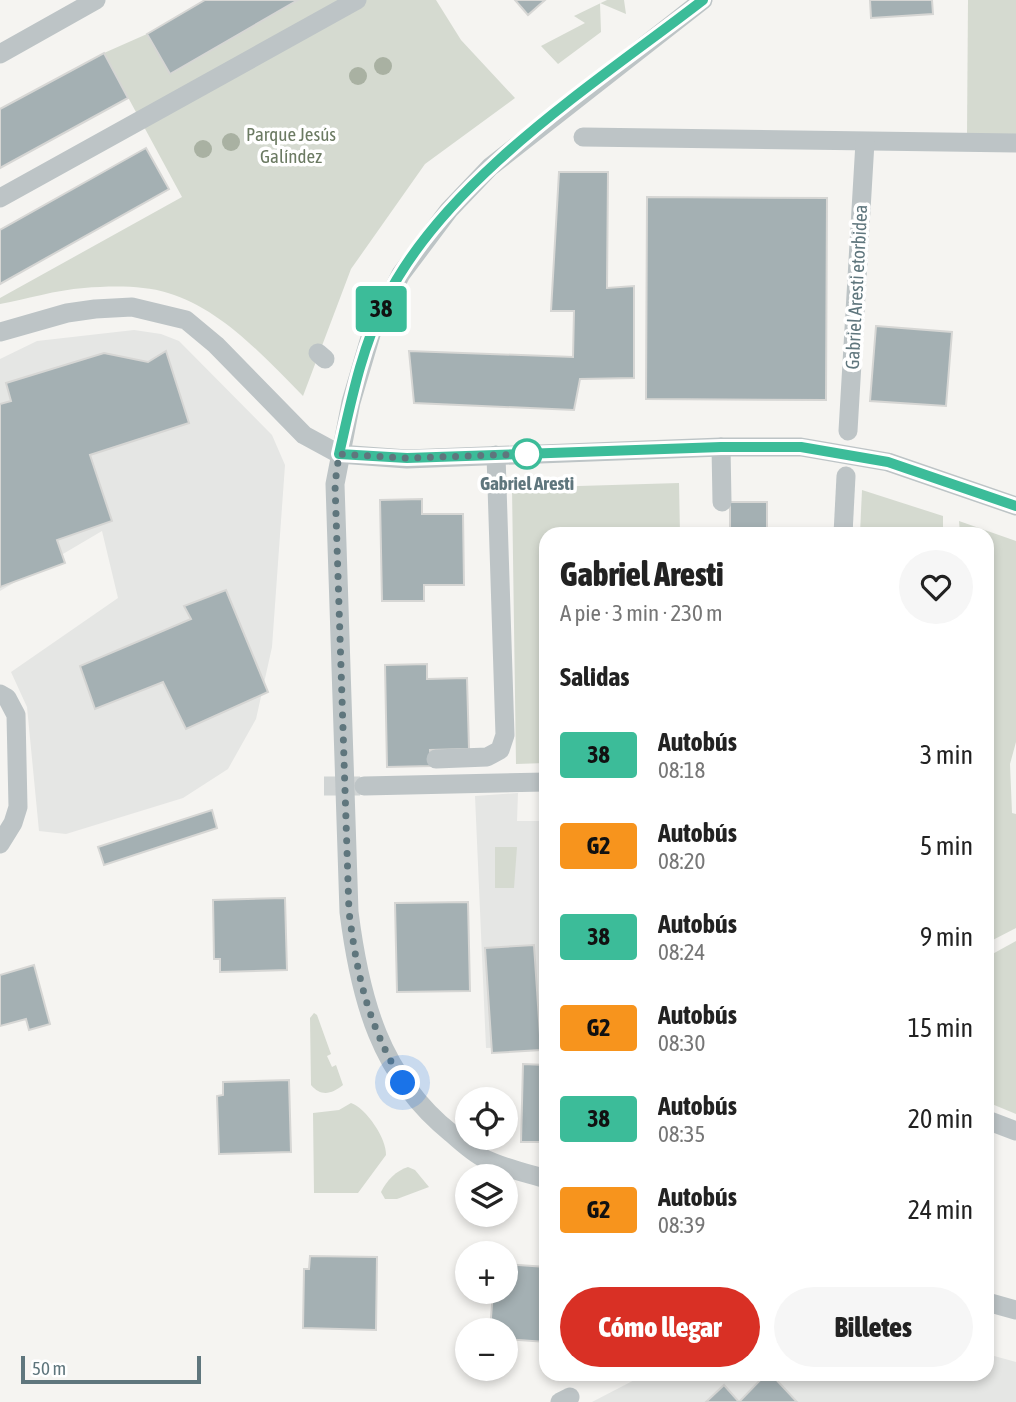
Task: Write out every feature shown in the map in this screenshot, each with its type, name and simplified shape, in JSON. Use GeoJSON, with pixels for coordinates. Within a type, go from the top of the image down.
{"type":"FeatureCollection","features":[{"type":"Feature","properties":{"kind":"street"},"geometry":{"type":"LineString","coordinates":[[0,54],[96,0]]}},
{"type":"Feature","properties":{"kind":"street"},"geometry":{"type":"LineString","coordinates":[[0,198],[357,0]]}},
{"type":"Feature","properties":{"kind":"street"},"geometry":{"type":"LineString","coordinates":[[539,1177],[484,1158],[430,1116],[403,1083],[383,1049],[367,1010],[355,961],[349,912],[335,484],[339,454],[359,367],[381,309],[401,274],[449,210],[490,167],[524,138],[703,0]]}},
{"type":"Feature","properties":{"kind":"street"},"geometry":{"type":"LineString","coordinates":[[583,137],[1016,143]]}},
{"type":"Feature","properties":{"kind":"street","name":"Gabriel Aresti etorbidea"},"geometry":{"type":"LineString","coordinates":[[848,431],[864,142]]}},
{"type":"Feature","properties":{"kind":"street"},"geometry":{"type":"LineString","coordinates":[[0,332],[67,313],[94,309],[132,307],[186,320],[216,345],[304,435],[339,454],[407,458],[721,447],[801,447],[846,452],[888,462],[1016,506]]}},
{"type":"Feature","properties":{"kind":"street"},"geometry":{"type":"LineString","coordinates":[[721,447],[722,502]]}},
{"type":"Feature","properties":{"kind":"street"},"geometry":{"type":"LineString","coordinates":[[436,759],[488,757],[500,750],[505,735],[496,455]]}},
{"type":"Feature","properties":{"kind":"street"},"geometry":{"type":"LineString","coordinates":[[844,527],[846,477]]}},
{"type":"Feature","properties":{"kind":"street"},"geometry":{"type":"LineString","coordinates":[[0,694],[7,698],[16,715],[18,807],[13,823],[0,844]]}},
{"type":"Feature","properties":{"kind":"street"},"geometry":{"type":"LineString","coordinates":[[364,786],[539,782]]}},
{"type":"Feature","properties":{"kind":"street"},"geometry":{"type":"LineString","coordinates":[[994,1123],[1016,1131]]}},
{"type":"Feature","properties":{"kind":"street"},"geometry":{"type":"LineString","coordinates":[[994,1305],[1016,1310]]}},
{"type":"Feature","properties":{"kind":"shaded area"},"geometry":{"type":"Polygon","coordinates":[[[134,330],[161,334],[179,341],[272,435],[285,465],[272,647],[256,719],[228,769],[183,798],[66,834],[39,831],[27,707],[11,672],[118,598],[102,531],[0,591],[0,359],[37,341],[134,330]]]}},
{"type":"Feature","properties":{"kind":"shaded area"},"geometry":{"type":"Polygon","coordinates":[[[518,793],[517,821],[539,821],[539,1047],[486,1048],[475,796],[518,793]]]}},
{"type":"Feature","properties":{"kind":"shaded area"},"geometry":{"type":"Polygon","coordinates":[[[994,1356],[1016,1362],[1016,1402],[592,1402],[632,1381],[994,1381],[994,1356]]]}},
{"type":"Feature","properties":{"kind":"green space","name":"Parque Jesús Galíndez"},"geometry":{"type":"Polygon","coordinates":[[[298,0],[436,0],[461,40],[515,98],[425,164],[351,269],[303,396],[242,336],[207,310],[168,293],[137,287],[94,287],[0,304],[0,298],[182,197],[104,53],[147,34],[171,74],[298,0]]]}},
{"type":"Feature","properties":{"kind":"green space"},"geometry":{"type":"Polygon","coordinates":[[[607,0],[624,0],[626,14],[600,3],[607,0]]]}},
{"type":"Feature","properties":{"kind":"green space"},"geometry":{"type":"Polygon","coordinates":[[[968,0],[1016,0],[1016,135],[967,134],[968,0]]]}},
{"type":"Feature","properties":{"kind":"green space"},"geometry":{"type":"Polygon","coordinates":[[[600,3],[601,32],[558,64],[541,46],[585,23],[574,16],[600,3]]]}},
{"type":"Feature","properties":{"kind":"green space"},"geometry":{"type":"Polygon","coordinates":[[[679,483],[680,527],[539,527],[539,763],[516,764],[512,488],[679,483]]]}},
{"type":"Feature","properties":{"kind":"green space"},"geometry":{"type":"Polygon","coordinates":[[[862,490],[943,516],[943,527],[860,527],[862,490]]]}},
{"type":"Feature","properties":{"kind":"green space"},"geometry":{"type":"Polygon","coordinates":[[[959,521],[976,527],[959,527],[959,521]]]}},
{"type":"Feature","properties":{"kind":"green space"},"geometry":{"type":"Polygon","coordinates":[[[994,533],[1016,541],[1016,742],[1010,764],[1012,813],[1016,814],[1016,928],[994,939],[994,533]]]}},
{"type":"Feature","properties":{"kind":"green space"},"geometry":{"type":"Polygon","coordinates":[[[495,847],[517,847],[514,888],[495,888],[495,847]]]}},
{"type":"Feature","properties":{"kind":"green space"},"geometry":{"type":"Polygon","coordinates":[[[1016,941],[1016,1114],[994,1105],[994,953],[1016,941]]]}},
{"type":"Feature","properties":{"kind":"green space"},"geometry":{"type":"Polygon","coordinates":[[[314,1013],[331,1054],[327,1056],[332,1067],[336,1065],[343,1085],[327,1093],[311,1085],[310,1018],[314,1013]]]}},
{"type":"Feature","properties":{"kind":"green space"},"geometry":{"type":"Polygon","coordinates":[[[351,1103],[363,1111],[375,1125],[386,1155],[358,1193],[314,1193],[313,1113],[339,1110],[351,1103]]]}},
{"type":"Feature","properties":{"kind":"green space"},"geometry":{"type":"Polygon","coordinates":[[[408,1167],[415,1170],[429,1187],[397,1199],[385,1199],[381,1192],[386,1184],[396,1173],[408,1167]]]}},
{"type":"Feature","properties":{"kind":"building"},"geometry":{"type":"Polygon","coordinates":[[[205,0],[298,0],[170,74],[147,34],[205,0]]]}},
{"type":"Feature","properties":{"kind":"building"},"geometry":{"type":"Polygon","coordinates":[[[515,0],[545,0],[528,15],[515,0]]]}},
{"type":"Feature","properties":{"kind":"building"},"geometry":{"type":"Polygon","coordinates":[[[870,0],[932,0],[933,14],[871,18],[870,0]]]}},
{"type":"Feature","properties":{"kind":"building"},"geometry":{"type":"Polygon","coordinates":[[[104,53],[128,98],[0,168],[0,109],[104,53]]]}},
{"type":"Feature","properties":{"kind":"building"},"geometry":{"type":"Polygon","coordinates":[[[146,148],[169,189],[0,284],[0,230],[146,148]]]}},
{"type":"Feature","properties":{"kind":"building"},"geometry":{"type":"Polygon","coordinates":[[[559,172],[608,172],[607,288],[634,286],[634,378],[580,379],[574,410],[414,403],[409,351],[573,357],[574,311],[551,311],[559,172]]]}},
{"type":"Feature","properties":{"kind":"building"},"geometry":{"type":"Polygon","coordinates":[[[647,197],[827,198],[826,400],[646,399],[647,197]]]}},
{"type":"Feature","properties":{"kind":"building"},"geometry":{"type":"Polygon","coordinates":[[[876,326],[952,332],[946,406],[870,401],[876,326]]]}},
{"type":"Feature","properties":{"kind":"building"},"geometry":{"type":"Polygon","coordinates":[[[166,351],[189,423],[90,455],[112,521],[57,540],[65,563],[0,587],[0,404],[11,401],[6,383],[104,353],[148,362],[166,351]]]}},
{"type":"Feature","properties":{"kind":"building"},"geometry":{"type":"Polygon","coordinates":[[[422,499],[422,514],[463,514],[464,585],[424,585],[424,601],[382,601],[380,500],[422,499]]]}},
{"type":"Feature","properties":{"kind":"building"},"geometry":{"type":"Polygon","coordinates":[[[730,502],[767,502],[767,527],[730,527],[730,502]]]}},
{"type":"Feature","properties":{"kind":"building"},"geometry":{"type":"Polygon","coordinates":[[[226,590],[268,692],[186,729],[163,682],[95,709],[80,666],[191,619],[184,606],[226,590]]]}},
{"type":"Feature","properties":{"kind":"building"},"geometry":{"type":"Polygon","coordinates":[[[427,664],[427,679],[467,678],[469,749],[430,750],[431,766],[387,767],[385,665],[427,664]]]}},
{"type":"Feature","properties":{"kind":"building"},"geometry":{"type":"Polygon","coordinates":[[[212,810],[217,828],[104,865],[98,847],[212,810]]]}},
{"type":"Feature","properties":{"kind":"building"},"geometry":{"type":"Polygon","coordinates":[[[285,898],[287,970],[220,972],[220,959],[214,959],[213,900],[285,898]]]}},
{"type":"Feature","properties":{"kind":"building"},"geometry":{"type":"Polygon","coordinates":[[[468,902],[470,991],[397,992],[395,903],[468,902]]]}},
{"type":"Feature","properties":{"kind":"building"},"geometry":{"type":"Polygon","coordinates":[[[534,945],[539,1050],[492,1053],[485,948],[534,945]]]}},
{"type":"Feature","properties":{"kind":"building"},"geometry":{"type":"Polygon","coordinates":[[[34,965],[50,1024],[29,1030],[26,1019],[0,1026],[0,975],[34,965]]]}},
{"type":"Feature","properties":{"kind":"building"},"geometry":{"type":"Polygon","coordinates":[[[523,1064],[539,1065],[539,1142],[521,1142],[523,1064]]]}},
{"type":"Feature","properties":{"kind":"building"},"geometry":{"type":"Polygon","coordinates":[[[289,1080],[291,1152],[219,1154],[217,1096],[223,1095],[223,1082],[289,1080]]]}},
{"type":"Feature","properties":{"kind":"building"},"geometry":{"type":"Polygon","coordinates":[[[310,1256],[377,1257],[376,1330],[303,1328],[304,1269],[309,1269],[310,1256]]]}},
{"type":"Feature","properties":{"kind":"building"},"geometry":{"type":"Polygon","coordinates":[[[518,1265],[539,1266],[539,1341],[518,1340],[518,1318],[491,1318],[492,1304],[518,1304],[518,1265]]]}},
{"type":"Feature","properties":{"kind":"building"},"geometry":{"type":"Polygon","coordinates":[[[759,1381],[778,1381],[797,1402],[739,1402],[759,1381]]]}},
{"type":"Feature","properties":{"kind":"building"},"geometry":{"type":"Polygon","coordinates":[[[724,1385],[739,1402],[706,1402],[724,1385]]]}},
{"type":"Feature","properties":{"kind":"tunnel"},"geometry":{"type":"LineString","coordinates":[[324,786],[360,786]]}},
{"type":"Feature","properties":{"kind":"bus line","name":"38"},"geometry":{"type":"LineString","coordinates":[[703,0],[524,138],[490,167],[449,210],[401,274],[386,299],[359,367],[339,454],[407,458],[721,447],[801,447],[846,452],[888,462],[1016,506]]}},
{"type":"Feature","properties":{"kind":"place","name":"Gabriel Aresti"},"geometry":{"type":"Point","coordinates":[527,454]}},
{"type":"Feature","properties":{"kind":"route"},"geometry":{"type":"LineString","coordinates":[[403,1083],[383,1049],[367,1010],[355,961],[349,912],[335,484],[339,454],[407,458],[527,454]]}}]}
